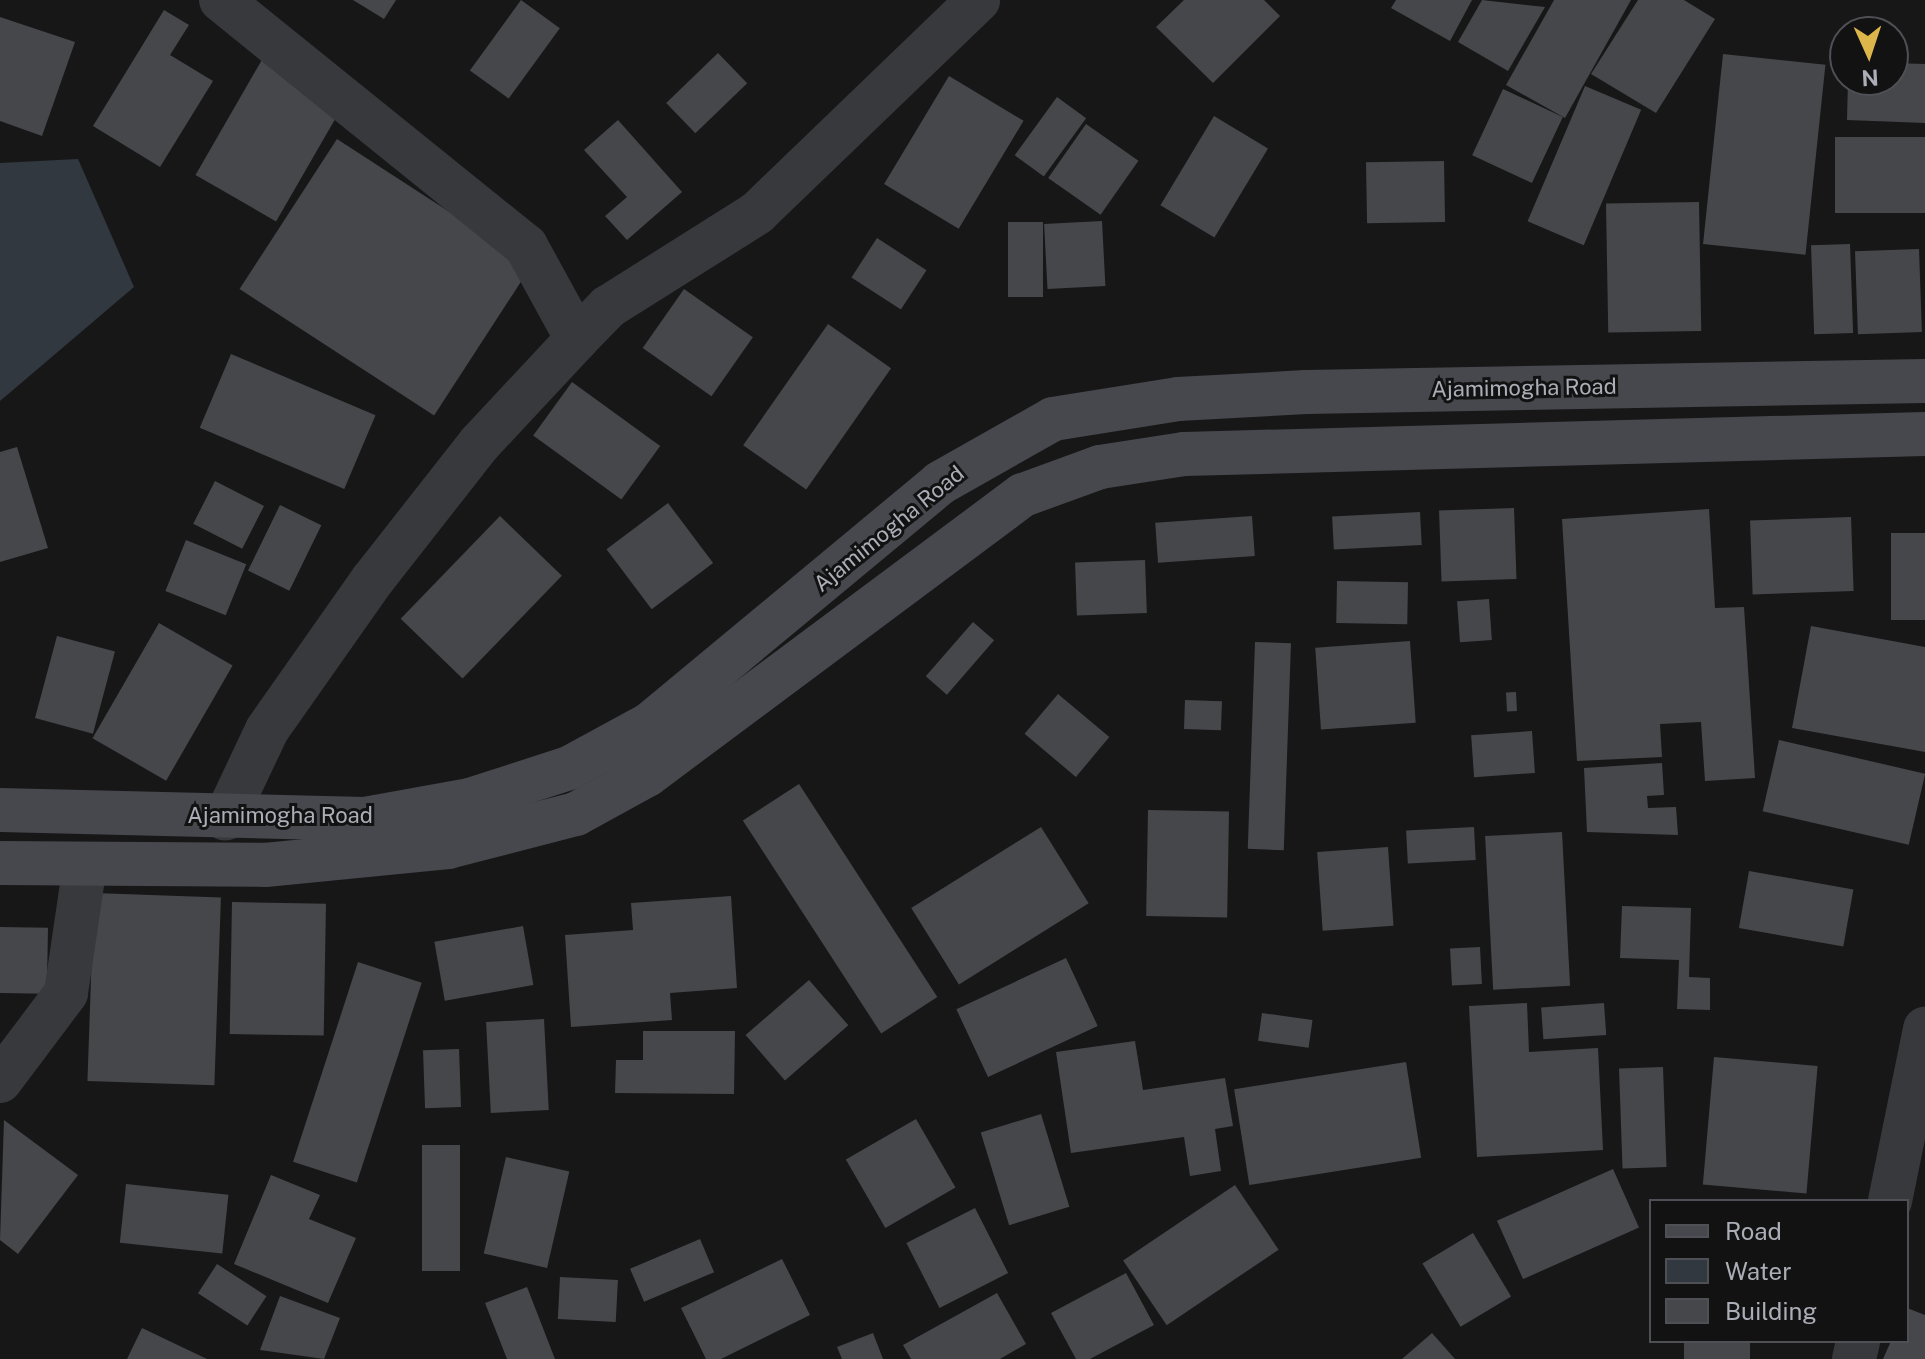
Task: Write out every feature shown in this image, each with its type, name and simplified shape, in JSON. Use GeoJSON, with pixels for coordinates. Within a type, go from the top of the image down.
{"type":"FeatureCollection","features":[{"type":"Feature","properties":{"kind":"main road","name":"Ajamimogha Road"},"geometry":{"type":"LineString","coordinates":[[0,810],[225,819],[365,819],[470,800],[569,768],[650,724],[940,483],[1053,419],[1178,399],[1306,392],[1925,381]]}},
{"type":"Feature","properties":{"kind":"main road","name":"Ajamimogha Road"},"geometry":{"type":"LineString","coordinates":[[0,863],[265,865],[448,847],[576,814],[647,775],[1023,495],[1100,467],[1184,454],[1925,434]]}},
{"type":"Feature","properties":{"kind":"street"},"geometry":{"type":"LineString","coordinates":[[221,0],[526,246],[577,339]]}},
{"type":"Feature","properties":{"kind":"street"},"geometry":{"type":"LineString","coordinates":[[225,819],[267,730],[373,579],[479,444],[608,307],[757,213],[978,0]]}},
{"type":"Feature","properties":{"kind":"street"},"geometry":{"type":"LineString","coordinates":[[0,1081],[66,993],[85,864]]}},
{"type":"Feature","properties":{"kind":"street"},"geometry":{"type":"LineString","coordinates":[[1890,1199],[1925,1029]]}},
{"type":"Feature","properties":{"kind":"water"},"geometry":{"type":"Polygon","coordinates":[[[78,159],[134,287],[0,401],[0,163],[78,159]]]}},
{"type":"Feature","properties":{"kind":"building"},"geometry":{"type":"Polygon","coordinates":[[[353,0],[396,0],[384,19],[353,0]]]}},
{"type":"Feature","properties":{"kind":"building"},"geometry":{"type":"Polygon","coordinates":[[[521,0],[560,28],[509,99],[470,70],[521,0]]]}},
{"type":"Feature","properties":{"kind":"building"},"geometry":{"type":"Polygon","coordinates":[[[1184,0],[1264,0],[1280,16],[1213,83],[1156,27],[1184,0]]]}},
{"type":"Feature","properties":{"kind":"building"},"geometry":{"type":"Polygon","coordinates":[[[1396,0],[1472,0],[1450,41],[1391,8],[1396,0]]]}},
{"type":"Feature","properties":{"kind":"building"},"geometry":{"type":"Polygon","coordinates":[[[1482,0],[1545,7],[1508,71],[1458,42],[1482,0]]]}},
{"type":"Feature","properties":{"kind":"building"},"geometry":{"type":"Polygon","coordinates":[[[1554,0],[1631,0],[1565,118],[1506,85],[1554,0]]]}},
{"type":"Feature","properties":{"kind":"building"},"geometry":{"type":"Polygon","coordinates":[[[1638,0],[1684,0],[1715,19],[1656,113],[1591,74],[1638,0]]]}},
{"type":"Feature","properties":{"kind":"building"},"geometry":{"type":"Polygon","coordinates":[[[164,10],[189,25],[170,55],[213,81],[160,167],[93,126],[164,10]]]}},
{"type":"Feature","properties":{"kind":"building"},"geometry":{"type":"Polygon","coordinates":[[[0,17],[75,42],[42,136],[0,121],[0,17]]]}},
{"type":"Feature","properties":{"kind":"building"},"geometry":{"type":"Polygon","coordinates":[[[718,53],[747,83],[695,133],[666,103],[718,53]]]}},
{"type":"Feature","properties":{"kind":"building"},"geometry":{"type":"Polygon","coordinates":[[[1723,54],[1825,65],[1805,255],[1703,244],[1723,54]]]}},
{"type":"Feature","properties":{"kind":"building"},"geometry":{"type":"Polygon","coordinates":[[[263,58],[344,104],[276,221],[196,175],[263,58]]]}},
{"type":"Feature","properties":{"kind":"building"},"geometry":{"type":"Polygon","coordinates":[[[1909,64],[1925,64],[1925,123],[1847,120],[1848,96],[1909,96],[1909,64]]]}},
{"type":"Feature","properties":{"kind":"building"},"geometry":{"type":"Polygon","coordinates":[[[949,76],[1024,121],[959,229],[884,184],[949,76]]]}},
{"type":"Feature","properties":{"kind":"building"},"geometry":{"type":"Polygon","coordinates":[[[1585,86],[1641,110],[1584,245],[1528,221],[1585,86]]]}},
{"type":"Feature","properties":{"kind":"building"},"geometry":{"type":"Polygon","coordinates":[[[1503,89],[1563,117],[1532,183],[1472,155],[1503,89]]]}},
{"type":"Feature","properties":{"kind":"building"},"geometry":{"type":"Polygon","coordinates":[[[1057,97],[1086,118],[1044,176],[1015,155],[1057,97]]]}},
{"type":"Feature","properties":{"kind":"building"},"geometry":{"type":"Polygon","coordinates":[[[1214,116],[1268,148],[1214,238],[1160,205],[1214,116]]]}},
{"type":"Feature","properties":{"kind":"building"},"geometry":{"type":"Polygon","coordinates":[[[618,120],[682,192],[627,240],[605,216],[627,197],[584,150],[618,120]]]}},
{"type":"Feature","properties":{"kind":"building"},"geometry":{"type":"Polygon","coordinates":[[[1086,124],[1138,161],[1101,215],[1048,178],[1086,124]]]}},
{"type":"Feature","properties":{"kind":"building"},"geometry":{"type":"Polygon","coordinates":[[[1835,137],[1925,137],[1925,213],[1835,213],[1835,137]]]}},
{"type":"Feature","properties":{"kind":"building"},"geometry":{"type":"Polygon","coordinates":[[[337,139],[532,265],[434,415],[240,289],[337,139]]]}},
{"type":"Feature","properties":{"kind":"building"},"geometry":{"type":"Polygon","coordinates":[[[1444,161],[1445,222],[1367,223],[1366,162],[1444,161]]]}},
{"type":"Feature","properties":{"kind":"building"},"geometry":{"type":"Polygon","coordinates":[[[1699,202],[1701,331],[1608,333],[1606,204],[1699,202]]]}},
{"type":"Feature","properties":{"kind":"building"},"geometry":{"type":"Polygon","coordinates":[[[1102,221],[1105,286],[1047,289],[1044,224],[1102,221]]]}},
{"type":"Feature","properties":{"kind":"building"},"geometry":{"type":"Polygon","coordinates":[[[1008,222],[1043,222],[1043,297],[1008,297],[1008,222]]]}},
{"type":"Feature","properties":{"kind":"building"},"geometry":{"type":"Polygon","coordinates":[[[877,238],[926,270],[901,310],[851,277],[877,238]]]}},
{"type":"Feature","properties":{"kind":"building"},"geometry":{"type":"Polygon","coordinates":[[[1850,244],[1853,333],[1814,334],[1811,245],[1850,244]]]}},
{"type":"Feature","properties":{"kind":"building"},"geometry":{"type":"Polygon","coordinates":[[[1919,249],[1922,332],[1858,334],[1855,251],[1919,249]]]}},
{"type":"Feature","properties":{"kind":"building"},"geometry":{"type":"Polygon","coordinates":[[[684,289],[753,337],[712,396],[643,348],[684,289]]]}},
{"type":"Feature","properties":{"kind":"building"},"geometry":{"type":"Polygon","coordinates":[[[828,324],[891,368],[806,489],[743,445],[828,324]]]}},
{"type":"Feature","properties":{"kind":"building"},"geometry":{"type":"Polygon","coordinates":[[[231,354],[376,415],[344,489],[200,428],[231,354]]]}},
{"type":"Feature","properties":{"kind":"building"},"geometry":{"type":"Polygon","coordinates":[[[572,382],[660,446],[621,499],[533,435],[572,382]]]}},
{"type":"Feature","properties":{"kind":"building"},"geometry":{"type":"Polygon","coordinates":[[[17,447],[48,548],[0,562],[0,452],[17,447]]]}},
{"type":"Feature","properties":{"kind":"building"},"geometry":{"type":"Polygon","coordinates":[[[215,481],[264,506],[242,549],[193,524],[215,481]]]}},
{"type":"Feature","properties":{"kind":"building"},"geometry":{"type":"Polygon","coordinates":[[[668,503],[713,563],[652,609],[607,549],[668,503]]]}},
{"type":"Feature","properties":{"kind":"building"},"geometry":{"type":"Polygon","coordinates":[[[280,505],[321,525],[289,591],[248,571],[280,505]]]}},
{"type":"Feature","properties":{"kind":"building"},"geometry":{"type":"Polygon","coordinates":[[[1514,508],[1516,579],[1442,582],[1439,511],[1514,508]]]}},
{"type":"Feature","properties":{"kind":"building"},"geometry":{"type":"Polygon","coordinates":[[[1709,509],[1715,608],[1744,607],[1755,778],[1705,781],[1701,722],[1660,724],[1662,757],[1577,761],[1562,519],[1709,509]]]}},
{"type":"Feature","properties":{"kind":"building"},"geometry":{"type":"Polygon","coordinates":[[[1420,512],[1422,545],[1334,550],[1332,517],[1420,512]]]}},
{"type":"Feature","properties":{"kind":"building"},"geometry":{"type":"Polygon","coordinates":[[[500,516],[562,576],[463,679],[401,619],[500,516]]]}},
{"type":"Feature","properties":{"kind":"building"},"geometry":{"type":"Polygon","coordinates":[[[1252,516],[1255,556],[1158,563],[1155,523],[1252,516]]]}},
{"type":"Feature","properties":{"kind":"building"},"geometry":{"type":"Polygon","coordinates":[[[1851,517],[1854,591],[1753,594],[1750,521],[1851,517]]]}},
{"type":"Feature","properties":{"kind":"building"},"geometry":{"type":"Polygon","coordinates":[[[1891,533],[1925,533],[1925,620],[1891,620],[1891,533]]]}},
{"type":"Feature","properties":{"kind":"building"},"geometry":{"type":"Polygon","coordinates":[[[186,540],[246,564],[226,615],[165,591],[186,540]]]}},
{"type":"Feature","properties":{"kind":"building"},"geometry":{"type":"Polygon","coordinates":[[[1145,560],[1147,613],[1077,615],[1075,562],[1145,560]]]}},
{"type":"Feature","properties":{"kind":"building"},"geometry":{"type":"Polygon","coordinates":[[[1337,581],[1408,582],[1407,624],[1336,623],[1337,581]]]}},
{"type":"Feature","properties":{"kind":"building"},"geometry":{"type":"Polygon","coordinates":[[[1489,599],[1492,640],[1460,642],[1457,601],[1489,599]]]}},
{"type":"Feature","properties":{"kind":"building"},"geometry":{"type":"Polygon","coordinates":[[[973,622],[994,640],[947,695],[926,676],[973,622]]]}},
{"type":"Feature","properties":{"kind":"building"},"geometry":{"type":"Polygon","coordinates":[[[159,623],[233,666],[166,781],[92,738],[159,623]]]}},
{"type":"Feature","properties":{"kind":"building"},"geometry":{"type":"Polygon","coordinates":[[[1811,626],[1925,647],[1925,752],[1792,728],[1811,626]]]}},
{"type":"Feature","properties":{"kind":"building"},"geometry":{"type":"Polygon","coordinates":[[[57,636],[115,652],[93,734],[35,718],[57,636]]]}},
{"type":"Feature","properties":{"kind":"building"},"geometry":{"type":"Polygon","coordinates":[[[1410,641],[1416,723],[1321,729],[1315,648],[1410,641]]]}},
{"type":"Feature","properties":{"kind":"building"},"geometry":{"type":"Polygon","coordinates":[[[1255,642],[1291,643],[1284,850],[1248,849],[1255,642]]]}},
{"type":"Feature","properties":{"kind":"building"},"geometry":{"type":"Polygon","coordinates":[[[1516,692],[1517,711],[1507,711],[1506,693],[1516,692]]]}},
{"type":"Feature","properties":{"kind":"building"},"geometry":{"type":"Polygon","coordinates":[[[1058,694],[1109,737],[1076,777],[1025,734],[1058,694]]]}},
{"type":"Feature","properties":{"kind":"building"},"geometry":{"type":"Polygon","coordinates":[[[1185,700],[1222,701],[1221,730],[1184,729],[1185,700]]]}},
{"type":"Feature","properties":{"kind":"building"},"geometry":{"type":"Polygon","coordinates":[[[1532,731],[1535,773],[1474,777],[1471,735],[1532,731]]]}},
{"type":"Feature","properties":{"kind":"building"},"geometry":{"type":"Polygon","coordinates":[[[1779,740],[1925,774],[1909,845],[1763,811],[1779,740]]]}},
{"type":"Feature","properties":{"kind":"building"},"geometry":{"type":"Polygon","coordinates":[[[1662,763],[1664,795],[1647,796],[1648,808],[1676,807],[1678,835],[1587,832],[1584,768],[1662,763]]]}},
{"type":"Feature","properties":{"kind":"building"},"geometry":{"type":"Polygon","coordinates":[[[799,784],[937,997],[881,1034],[743,820],[799,784]]]}},
{"type":"Feature","properties":{"kind":"building"},"geometry":{"type":"Polygon","coordinates":[[[1148,810],[1229,811],[1227,917],[1146,916],[1148,810]]]}},
{"type":"Feature","properties":{"kind":"building"},"geometry":{"type":"Polygon","coordinates":[[[1041,827],[1089,903],[959,984],[911,908],[1041,827]]]}},
{"type":"Feature","properties":{"kind":"building"},"geometry":{"type":"Polygon","coordinates":[[[1474,827],[1476,860],[1408,864],[1406,831],[1474,827]]]}},
{"type":"Feature","properties":{"kind":"building"},"geometry":{"type":"Polygon","coordinates":[[[1562,832],[1570,986],[1493,990],[1485,836],[1562,832]]]}},
{"type":"Feature","properties":{"kind":"building"},"geometry":{"type":"Polygon","coordinates":[[[1388,847],[1394,926],[1323,931],[1317,852],[1388,847]]]}},
{"type":"Feature","properties":{"kind":"building"},"geometry":{"type":"Polygon","coordinates":[[[1749,871],[1853,889],[1843,947],[1739,928],[1749,871]]]}},
{"type":"Feature","properties":{"kind":"building"},"geometry":{"type":"Polygon","coordinates":[[[94,893],[221,897],[214,1085],[87,1081],[94,893]]]}},
{"type":"Feature","properties":{"kind":"building"},"geometry":{"type":"Polygon","coordinates":[[[731,896],[737,988],[670,993],[672,1020],[571,1027],[565,935],[633,930],[631,903],[731,896]]]}},
{"type":"Feature","properties":{"kind":"building"},"geometry":{"type":"Polygon","coordinates":[[[232,902],[326,904],[324,1036],[230,1034],[232,902]]]}},
{"type":"Feature","properties":{"kind":"building"},"geometry":{"type":"Polygon","coordinates":[[[1622,906],[1691,908],[1689,977],[1710,978],[1710,1010],[1677,1009],[1679,960],[1620,958],[1622,906]]]}},
{"type":"Feature","properties":{"kind":"building"},"geometry":{"type":"Polygon","coordinates":[[[523,926],[533,985],[445,1001],[434,942],[523,926]]]}},
{"type":"Feature","properties":{"kind":"building"},"geometry":{"type":"Polygon","coordinates":[[[0,927],[48,928],[47,994],[0,993],[0,927]]]}},
{"type":"Feature","properties":{"kind":"building"},"geometry":{"type":"Polygon","coordinates":[[[1480,947],[1482,984],[1452,986],[1450,949],[1480,947]]]}},
{"type":"Feature","properties":{"kind":"building"},"geometry":{"type":"Polygon","coordinates":[[[1066,958],[1098,1026],[988,1077],[956,1009],[1066,958]]]}},
{"type":"Feature","properties":{"kind":"building"},"geometry":{"type":"Polygon","coordinates":[[[358,962],[422,983],[357,1182],[293,1162],[358,962]]]}},
{"type":"Feature","properties":{"kind":"building"},"geometry":{"type":"Polygon","coordinates":[[[809,980],[848,1025],[785,1080],[746,1035],[809,980]]]}},
{"type":"Feature","properties":{"kind":"building"},"geometry":{"type":"Polygon","coordinates":[[[1527,1003],[1529,1052],[1598,1048],[1603,1150],[1477,1157],[1469,1006],[1527,1003]]]}},
{"type":"Feature","properties":{"kind":"building"},"geometry":{"type":"Polygon","coordinates":[[[1604,1003],[1606,1035],[1543,1039],[1541,1007],[1604,1003]]]}},
{"type":"Feature","properties":{"kind":"building"},"geometry":{"type":"Polygon","coordinates":[[[1262,1013],[1313,1020],[1309,1048],[1258,1041],[1262,1013]]]}},
{"type":"Feature","properties":{"kind":"building"},"geometry":{"type":"Polygon","coordinates":[[[544,1019],[549,1110],[491,1113],[486,1022],[544,1019]]]}},
{"type":"Feature","properties":{"kind":"building"},"geometry":{"type":"Polygon","coordinates":[[[643,1031],[735,1031],[734,1094],[615,1093],[616,1060],[643,1060],[643,1031]]]}},
{"type":"Feature","properties":{"kind":"building"},"geometry":{"type":"Polygon","coordinates":[[[1135,1041],[1143,1090],[1225,1078],[1233,1126],[1215,1129],[1221,1171],[1190,1176],[1184,1137],[1071,1153],[1056,1052],[1135,1041]]]}},
{"type":"Feature","properties":{"kind":"building"},"geometry":{"type":"Polygon","coordinates":[[[459,1049],[461,1107],[425,1108],[423,1050],[459,1049]]]}},
{"type":"Feature","properties":{"kind":"building"},"geometry":{"type":"Polygon","coordinates":[[[1714,1057],[1818,1066],[1806,1194],[1703,1185],[1714,1057]]]}},
{"type":"Feature","properties":{"kind":"building"},"geometry":{"type":"Polygon","coordinates":[[[1406,1062],[1421,1158],[1249,1185],[1234,1089],[1406,1062]]]}},
{"type":"Feature","properties":{"kind":"building"},"geometry":{"type":"Polygon","coordinates":[[[1663,1067],[1666,1167],[1623,1168],[1619,1069],[1663,1067]]]}},
{"type":"Feature","properties":{"kind":"building"},"geometry":{"type":"Polygon","coordinates":[[[1041,1114],[1069,1207],[1009,1225],[981,1132],[1041,1114]]]}},
{"type":"Feature","properties":{"kind":"building"},"geometry":{"type":"Polygon","coordinates":[[[916,1119],[956,1187],[885,1228],[846,1160],[916,1119]]]}},
{"type":"Feature","properties":{"kind":"building"},"geometry":{"type":"Polygon","coordinates":[[[4,1120],[78,1175],[18,1254],[0,1240],[4,1120]]]}},
{"type":"Feature","properties":{"kind":"building"},"geometry":{"type":"Polygon","coordinates":[[[422,1145],[460,1145],[460,1271],[422,1271],[422,1145]]]}},
{"type":"Feature","properties":{"kind":"building"},"geometry":{"type":"Polygon","coordinates":[[[506,1157],[569,1172],[547,1268],[484,1253],[506,1157]]]}},
{"type":"Feature","properties":{"kind":"building"},"geometry":{"type":"Polygon","coordinates":[[[1613,1169],[1639,1227],[1523,1279],[1497,1221],[1613,1169]]]}},
{"type":"Feature","properties":{"kind":"building"},"geometry":{"type":"Polygon","coordinates":[[[271,1175],[320,1195],[309,1219],[356,1238],[328,1303],[234,1264],[271,1175]]]}},
{"type":"Feature","properties":{"kind":"building"},"geometry":{"type":"Polygon","coordinates":[[[126,1184],[228,1195],[222,1253],[120,1243],[126,1184]]]}},
{"type":"Feature","properties":{"kind":"building"},"geometry":{"type":"Polygon","coordinates":[[[1235,1185],[1279,1250],[1167,1325],[1123,1260],[1235,1185]]]}},
{"type":"Feature","properties":{"kind":"building"},"geometry":{"type":"Polygon","coordinates":[[[975,1208],[1008,1273],[940,1308],[906,1243],[975,1208]]]}},
{"type":"Feature","properties":{"kind":"building"},"geometry":{"type":"Polygon","coordinates":[[[1473,1233],[1511,1296],[1461,1327],[1422,1263],[1473,1233]]]}},
{"type":"Feature","properties":{"kind":"building"},"geometry":{"type":"Polygon","coordinates":[[[700,1239],[714,1272],[644,1302],[630,1269],[700,1239]]]}},
{"type":"Feature","properties":{"kind":"building"},"geometry":{"type":"Polygon","coordinates":[[[782,1259],[810,1315],[721,1359],[706,1359],[681,1308],[782,1259]]]}},
{"type":"Feature","properties":{"kind":"building"},"geometry":{"type":"Polygon","coordinates":[[[217,1264],[266,1296],[247,1325],[198,1293],[217,1264]]]}},
{"type":"Feature","properties":{"kind":"building"},"geometry":{"type":"Polygon","coordinates":[[[1126,1273],[1154,1325],[1090,1359],[1076,1359],[1051,1313],[1126,1273]]]}},
{"type":"Feature","properties":{"kind":"building"},"geometry":{"type":"Polygon","coordinates":[[[560,1277],[618,1280],[616,1322],[558,1319],[560,1277]]]}},
{"type":"Feature","properties":{"kind":"building"},"geometry":{"type":"Polygon","coordinates":[[[527,1287],[555,1359],[507,1359],[485,1303],[527,1287]]]}},
{"type":"Feature","properties":{"kind":"building"},"geometry":{"type":"Polygon","coordinates":[[[997,1293],[1026,1344],[1000,1359],[911,1359],[903,1345],[997,1293]]]}},
{"type":"Feature","properties":{"kind":"building"},"geometry":{"type":"Polygon","coordinates":[[[280,1296],[340,1318],[324,1359],[260,1350],[280,1296]]]}},
{"type":"Feature","properties":{"kind":"building"},"geometry":{"type":"Polygon","coordinates":[[[1909,1309],[1925,1315],[1925,1359],[1883,1359],[1890,1343],[1909,1343],[1909,1309]]]}},
{"type":"Feature","properties":{"kind":"building"},"geometry":{"type":"Polygon","coordinates":[[[142,1328],[207,1359],[127,1359],[142,1328]]]}},
{"type":"Feature","properties":{"kind":"building"},"geometry":{"type":"Polygon","coordinates":[[[873,1333],[883,1359],[842,1359],[837,1347],[873,1333]]]}},
{"type":"Feature","properties":{"kind":"building"},"geometry":{"type":"Polygon","coordinates":[[[1432,1333],[1455,1359],[1402,1359],[1432,1333]]]}},
{"type":"Feature","properties":{"kind":"building"},"geometry":{"type":"Polygon","coordinates":[[[1684,1343],[1750,1343],[1750,1359],[1684,1359],[1684,1343]]]}}]}
